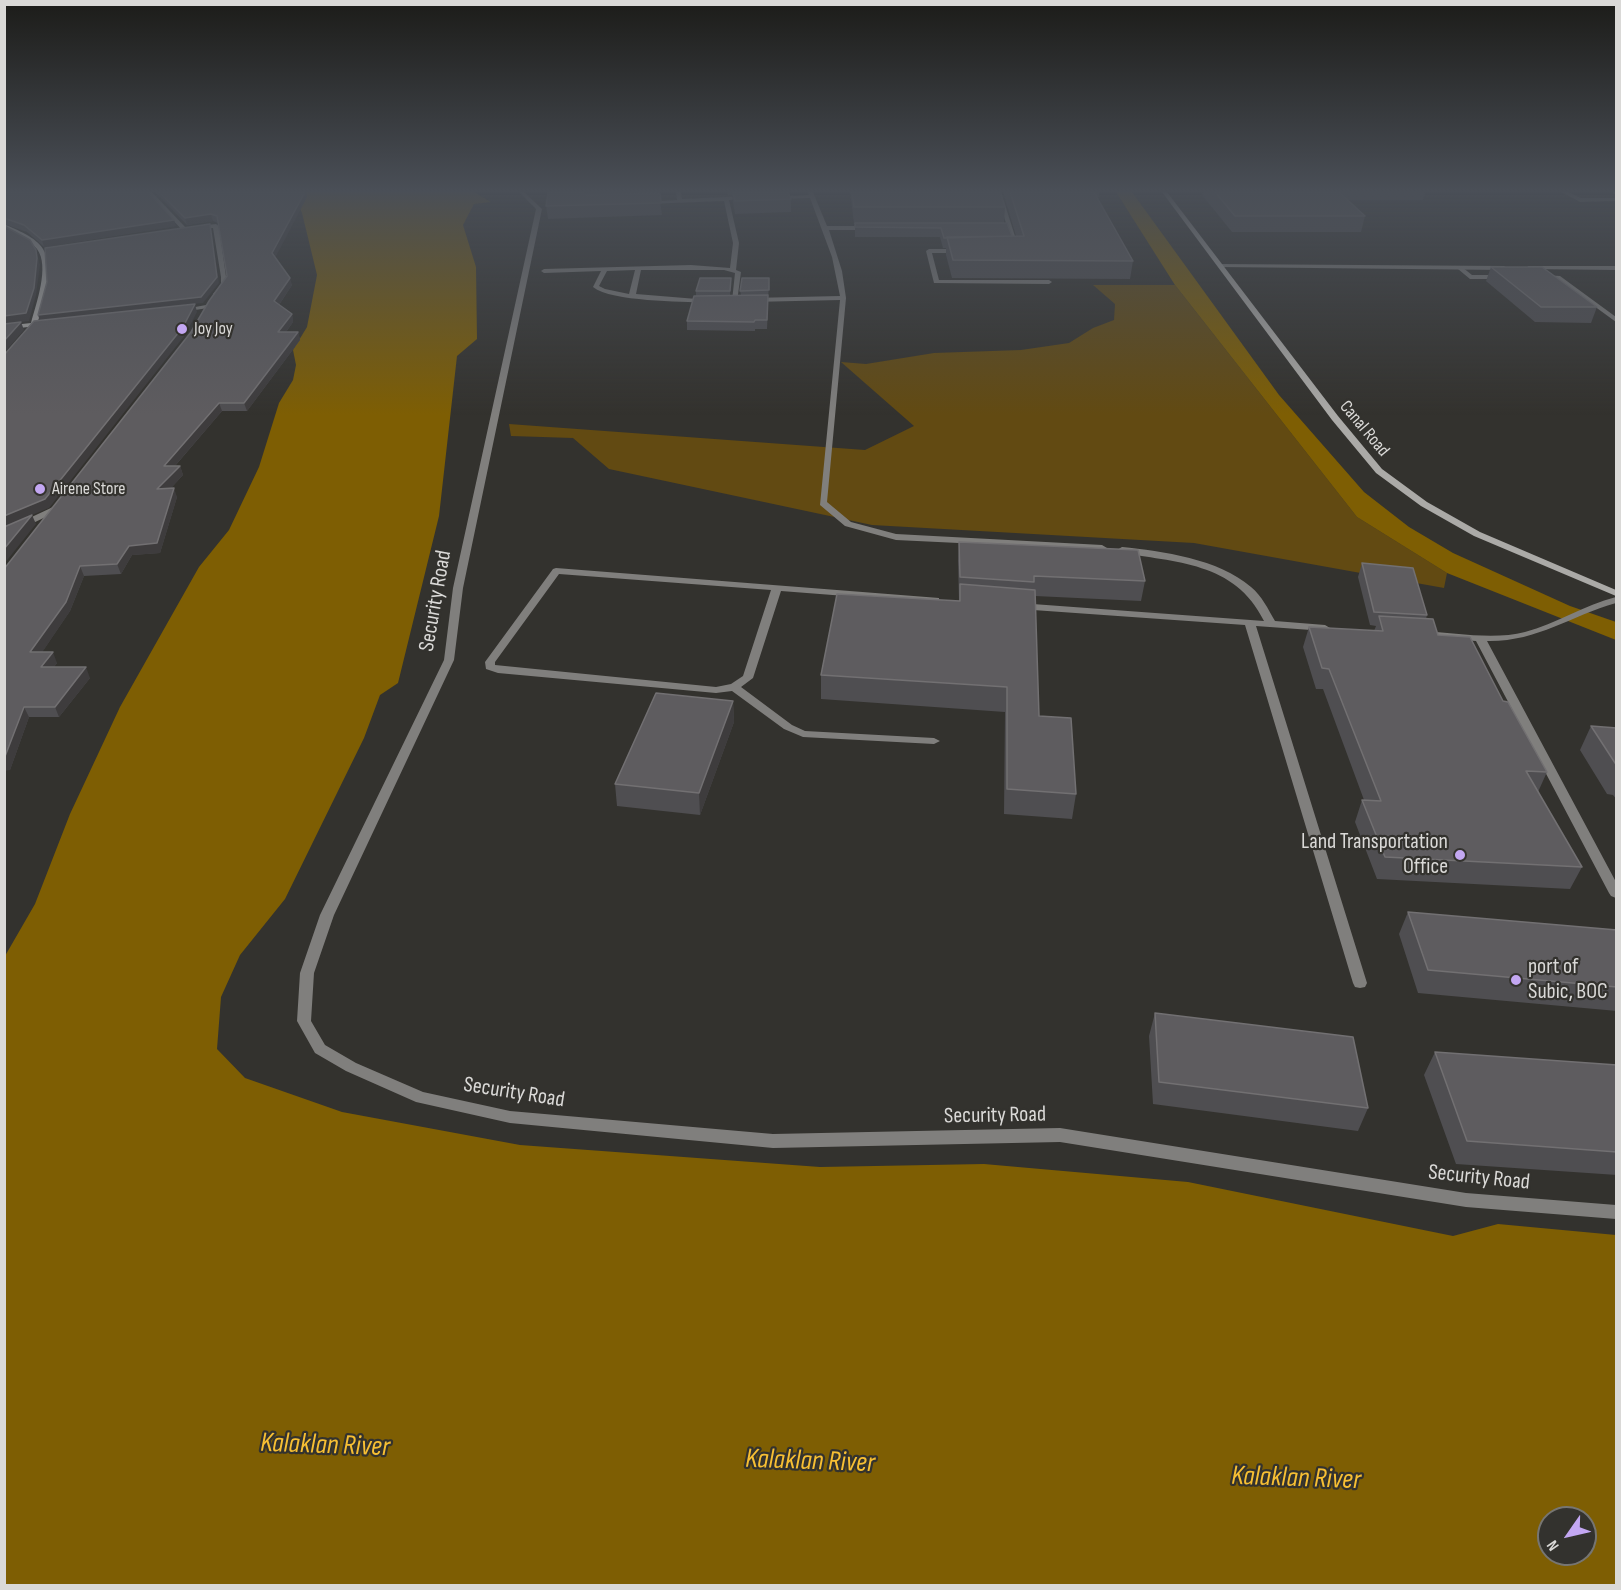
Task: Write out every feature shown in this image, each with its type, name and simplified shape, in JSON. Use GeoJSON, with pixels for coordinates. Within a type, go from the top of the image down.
{"type":"FeatureCollection","features":[{"type":"Feature","properties":{"kind":"main road"},"geometry":{"type":"LineString","coordinates":[[4,327],[34,325],[46,277],[44,266]]}},
{"type":"Feature","properties":{"kind":"main road","name":"Canal Road"},"geometry":{"type":"LineString","coordinates":[[1220,266],[1335,418],[1379,471],[1424,504],[1456,523],[1504,547],[1617,593]]}},
{"type":"Feature","properties":{"kind":"street"},"geometry":{"type":"LineString","coordinates":[[201,317],[224,284],[222,266]]}},
{"type":"Feature","properties":{"kind":"street","name":"Security Road"},"geometry":{"type":"LineString","coordinates":[[527,266],[458,588],[449,660],[327,915],[307,973],[304,1021],[320,1049],[351,1067],[421,1098],[510,1117],[773,1142],[1060,1135],[1466,1200],[1617,1212]]}},
{"type":"Feature","properties":{"kind":"street"},"geometry":{"type":"LineString","coordinates":[[837,266],[843,298],[823,503],[848,524],[896,537],[1129,550],[1176,559],[1217,569],[1239,582],[1257,598],[1271,624]]}},
{"type":"Feature","properties":{"kind":"street"},"geometry":{"type":"LineString","coordinates":[[933,266],[936,282],[1049,282]]}},
{"type":"Feature","properties":{"kind":"street"},"geometry":{"type":"LineString","coordinates":[[1315,266],[1617,268]]}},
{"type":"Feature","properties":{"kind":"street"},"geometry":{"type":"LineString","coordinates":[[544,270],[691,267],[733,270],[738,272],[735,301]]}},
{"type":"Feature","properties":{"kind":"street"},"geometry":{"type":"LineString","coordinates":[[632,296],[639,268]]}},
{"type":"Feature","properties":{"kind":"street"},"geometry":{"type":"LineString","coordinates":[[1460,268],[1470,277],[1514,277]]}},
{"type":"Feature","properties":{"kind":"street"},"geometry":{"type":"LineString","coordinates":[[605,269],[596,287],[603,291],[632,296],[713,301]]}},
{"type":"Feature","properties":{"kind":"street"},"geometry":{"type":"LineString","coordinates":[[1536,277],[1558,277],[1617,321]]}},
{"type":"Feature","properties":{"kind":"street"},"geometry":{"type":"LineString","coordinates":[[724,301],[843,298]]}},
{"type":"Feature","properties":{"kind":"street"},"geometry":{"type":"LineString","coordinates":[[172,311],[206,307]]}},
{"type":"Feature","properties":{"kind":"street"},"geometry":{"type":"LineString","coordinates":[[26,334],[34,325],[45,324]]}},
{"type":"Feature","properties":{"kind":"street"},"geometry":{"type":"LineString","coordinates":[[39,529],[60,501]]}},
{"type":"Feature","properties":{"kind":"street"},"geometry":{"type":"LineString","coordinates":[[4,534],[53,510]]}},
{"type":"Feature","properties":{"kind":"street"},"geometry":{"type":"LineString","coordinates":[[777,588],[748,678],[734,687],[716,690],[498,670],[490,667],[489,662],[556,571],[777,588],[943,601]]}},
{"type":"Feature","properties":{"kind":"street"},"geometry":{"type":"LineString","coordinates":[[1410,633],[1479,638],[1517,637],[1558,623],[1598,605],[1617,600]]}},
{"type":"Feature","properties":{"kind":"street"},"geometry":{"type":"LineString","coordinates":[[1002,605],[1340,629]]}},
{"type":"Feature","properties":{"kind":"street"},"geometry":{"type":"LineString","coordinates":[[1250,624],[1360,983]]}},
{"type":"Feature","properties":{"kind":"street"},"geometry":{"type":"LineString","coordinates":[[1479,638],[1617,893]]}},
{"type":"Feature","properties":{"kind":"street"},"geometry":{"type":"LineString","coordinates":[[734,687],[788,727],[803,734],[934,741]]}},
{"type":"Feature","properties":{"kind":"shaded area"},"geometry":{"type":"Polygon","coordinates":[[[1093,285],[1175,285],[1357,517],[1447,573],[1444,588],[1194,543],[872,525],[609,469],[573,438],[511,436],[509,424],[865,450],[914,426],[841,362],[866,364],[934,353],[1021,350],[1069,343],[1093,328],[1114,320],[1115,304],[1093,285]]]}},
{"type":"Feature","properties":{"kind":"water","name":"Kalaklan River"},"geometry":{"type":"Polygon","coordinates":[[[315,266],[476,266],[477,339],[457,356],[439,516],[398,683],[380,695],[364,738],[285,899],[240,955],[221,997],[217,1049],[245,1078],[342,1112],[520,1145],[820,1167],[984,1164],[1188,1182],[1453,1236],[1498,1224],[1616,1235],[1616,1585],[5,1586],[5,956],[35,904],[70,814],[120,707],[199,567],[229,530],[259,467],[279,403],[293,380],[296,365],[293,350],[307,327],[317,275],[315,266]]]}},
{"type":"Feature","properties":{"kind":"water"},"geometry":{"type":"Polygon","coordinates":[[[1163,266],[1186,266],[1279,395],[1364,492],[1409,527],[1453,553],[1570,606],[1616,622],[1616,640],[1447,573],[1357,517],[1175,285],[1163,266]]]}},
{"type":"Feature","properties":{"kind":"building"},"geometry":{"type":"Polygon","coordinates":[[[4,266],[36,266],[34,288],[26,313],[4,316],[4,266]]]}},
{"type":"Feature","properties":{"kind":"building"},"geometry":{"type":"Polygon","coordinates":[[[46,266],[216,266],[217,277],[201,297],[38,315],[47,282],[46,266]]]}},
{"type":"Feature","properties":{"kind":"building"},"geometry":{"type":"Polygon","coordinates":[[[225,266],[282,266],[290,278],[274,301],[292,314],[278,332],[298,332],[244,403],[219,403],[164,466],[180,466],[157,489],[174,488],[157,543],[129,546],[117,564],[80,566],[66,602],[30,652],[53,652],[41,667],[86,667],[55,707],[24,707],[4,759],[4,569],[191,332],[227,276],[225,266]]]}},
{"type":"Feature","properties":{"kind":"building"},"geometry":{"type":"Polygon","coordinates":[[[1491,267],[1542,267],[1597,307],[1541,307],[1491,267]]]}},
{"type":"Feature","properties":{"kind":"building"},"geometry":{"type":"Polygon","coordinates":[[[700,278],[731,278],[730,291],[696,291],[700,278]]]}},
{"type":"Feature","properties":{"kind":"building"},"geometry":{"type":"Polygon","coordinates":[[[742,278],[769,278],[769,290],[740,291],[742,278]]]}},
{"type":"Feature","properties":{"kind":"building"},"geometry":{"type":"Polygon","coordinates":[[[768,295],[767,320],[755,320],[754,322],[687,321],[694,296],[768,295]]]}},
{"type":"Feature","properties":{"kind":"building"},"geometry":{"type":"Polygon","coordinates":[[[195,304],[183,327],[45,499],[4,516],[4,355],[34,321],[195,304]]]}},
{"type":"Feature","properties":{"kind":"building"},"geometry":{"type":"Polygon","coordinates":[[[21,322],[4,341],[4,324],[21,322]]]}},
{"type":"Feature","properties":{"kind":"building"},"geometry":{"type":"Polygon","coordinates":[[[32,515],[4,549],[4,527],[32,515]]]}},
{"type":"Feature","properties":{"kind":"building"},"geometry":{"type":"Polygon","coordinates":[[[959,542],[1138,550],[1145,581],[1034,576],[1034,582],[960,577],[959,542]]]}},
{"type":"Feature","properties":{"kind":"building"},"geometry":{"type":"Polygon","coordinates":[[[1362,563],[1413,568],[1427,615],[1374,612],[1362,563]]]}},
{"type":"Feature","properties":{"kind":"building"},"geometry":{"type":"Polygon","coordinates":[[[960,584],[1035,590],[1039,716],[1071,718],[1076,794],[1007,789],[1007,687],[821,675],[837,594],[960,601],[960,584]]]}},
{"type":"Feature","properties":{"kind":"building"},"geometry":{"type":"Polygon","coordinates":[[[1379,616],[1433,619],[1438,635],[1470,637],[1503,701],[1508,702],[1547,772],[1526,771],[1582,867],[1385,857],[1362,800],[1381,801],[1329,669],[1322,668],[1309,627],[1383,631],[1379,616]]]}},
{"type":"Feature","properties":{"kind":"building"},"geometry":{"type":"Polygon","coordinates":[[[656,693],[733,701],[699,793],[615,784],[656,693]]]}},
{"type":"Feature","properties":{"kind":"building"},"geometry":{"type":"Polygon","coordinates":[[[1591,726],[1617,728],[1617,766],[1591,726]]]}},
{"type":"Feature","properties":{"kind":"building"},"geometry":{"type":"Polygon","coordinates":[[[1408,912],[1617,930],[1617,987],[1428,970],[1408,912]]]}},
{"type":"Feature","properties":{"kind":"building"},"geometry":{"type":"Polygon","coordinates":[[[1155,1013],[1353,1037],[1368,1108],[1159,1082],[1155,1013]]]}},
{"type":"Feature","properties":{"kind":"building"},"geometry":{"type":"Polygon","coordinates":[[[1435,1052],[1617,1065],[1617,1152],[1467,1141],[1435,1052]]]}},
{"type":"Feature","properties":{"kind":"place","name":"Joy Joy"},"geometry":{"type":"Point","coordinates":[182,329]}},
{"type":"Feature","properties":{"kind":"place","name":"Airene Store"},"geometry":{"type":"Point","coordinates":[40,489]}},
{"type":"Feature","properties":{"kind":"place","name":"Land Transportation Office"},"geometry":{"type":"Point","coordinates":[1460,855]}},
{"type":"Feature","properties":{"kind":"place","name":"port of Subic, BOC"},"geometry":{"type":"Point","coordinates":[1516,980]}}]}
